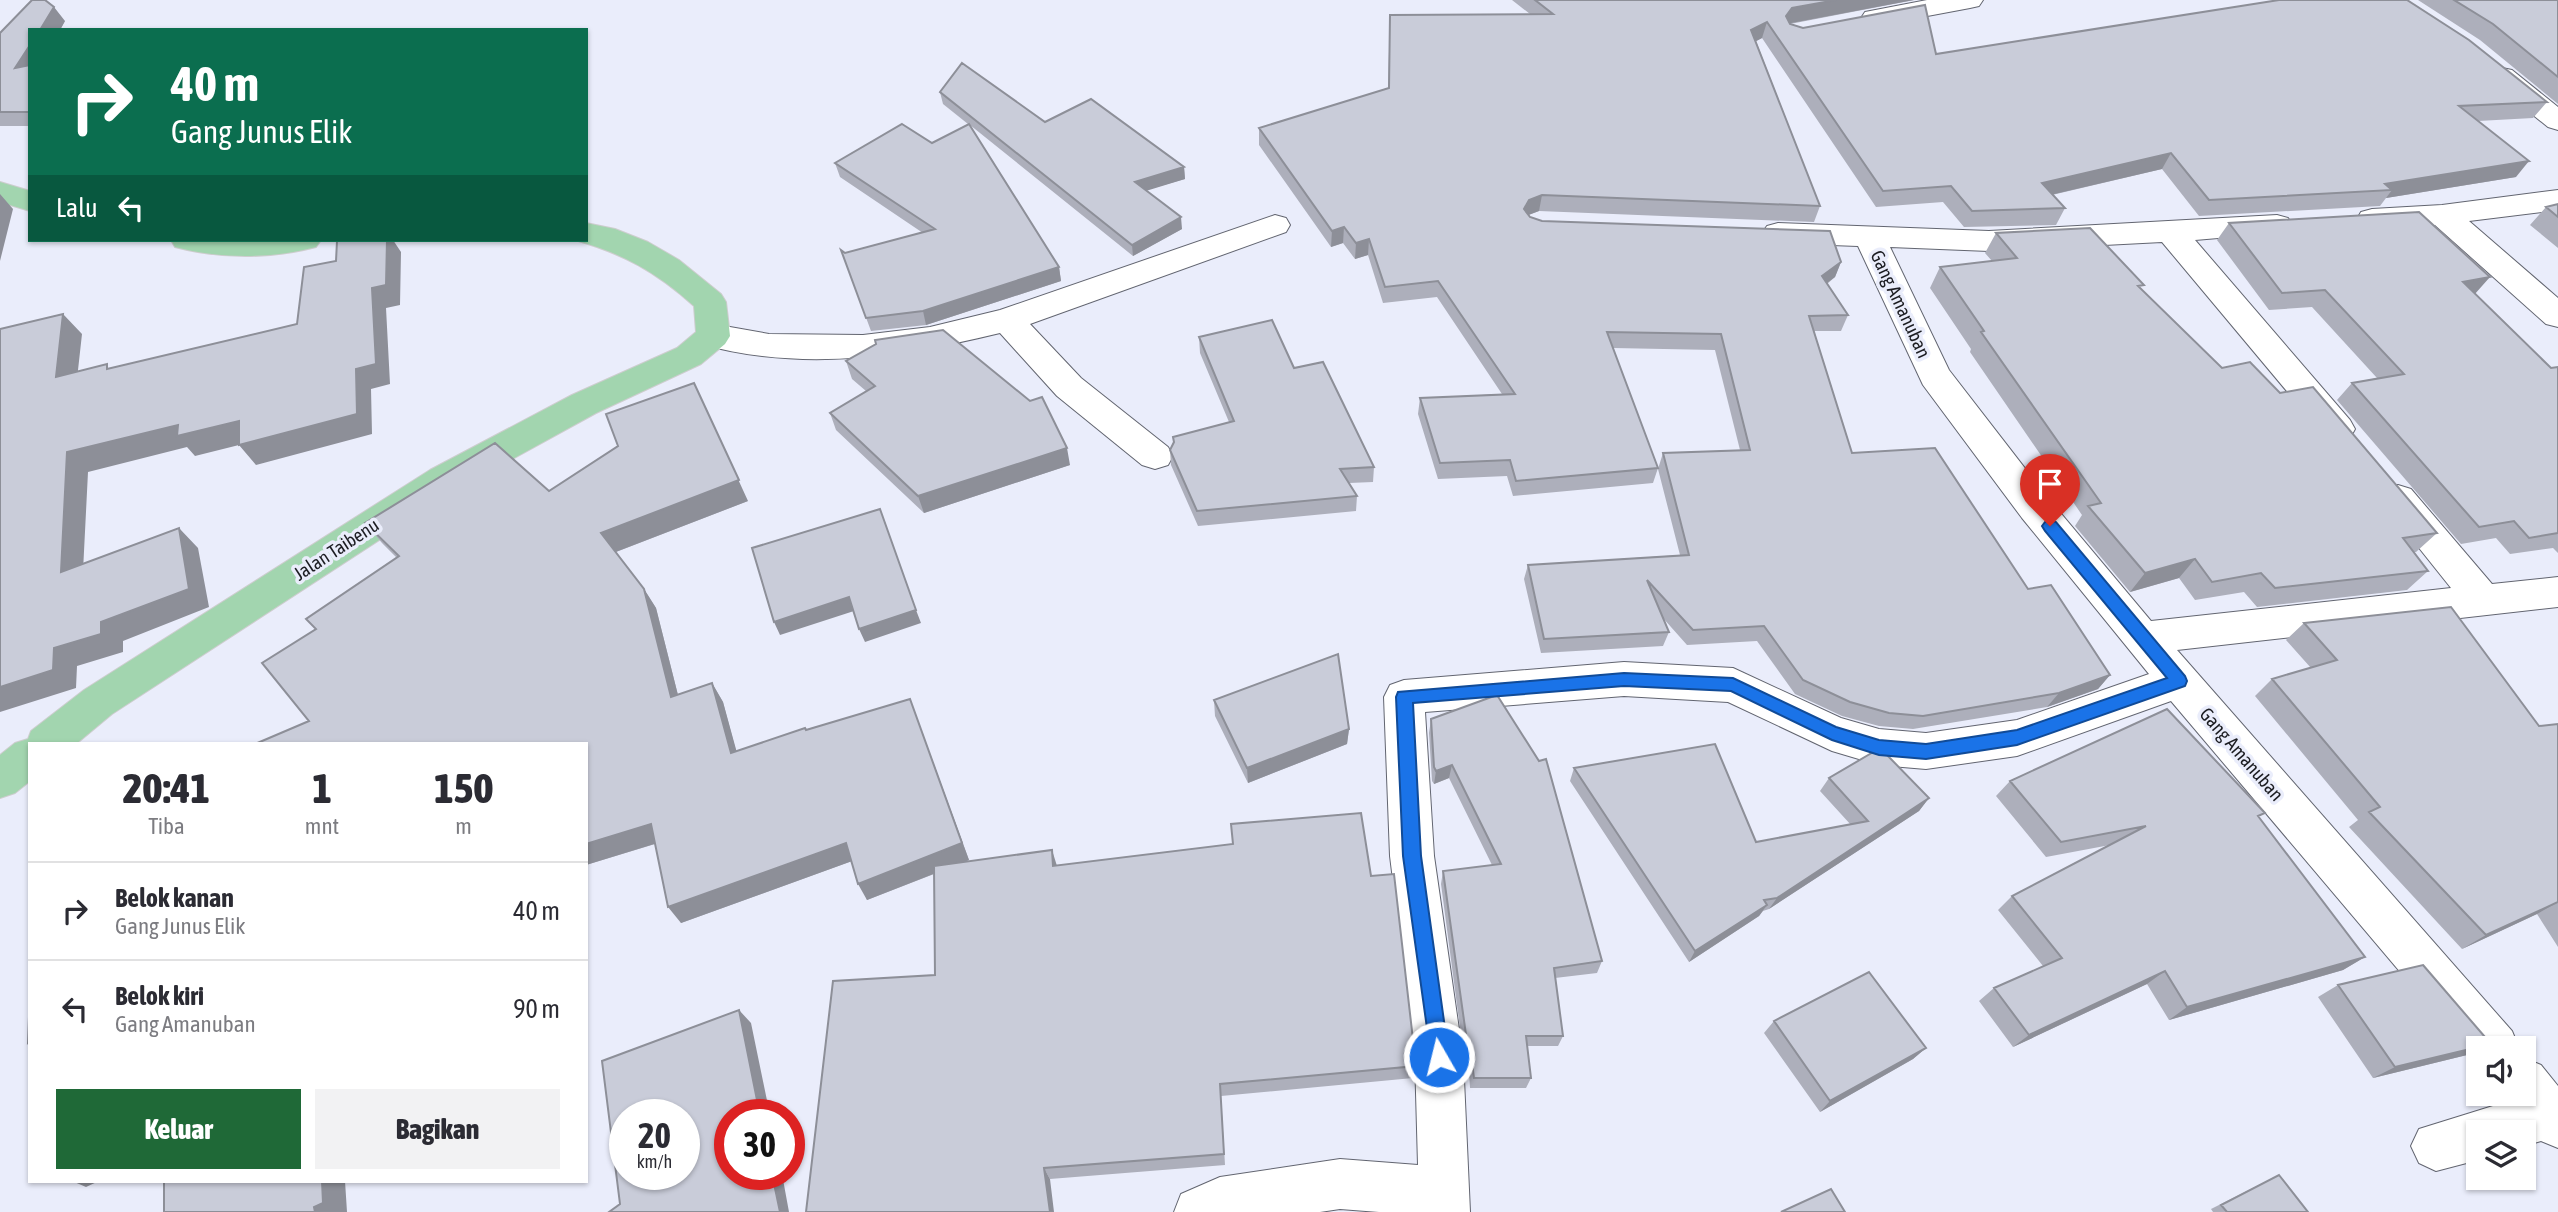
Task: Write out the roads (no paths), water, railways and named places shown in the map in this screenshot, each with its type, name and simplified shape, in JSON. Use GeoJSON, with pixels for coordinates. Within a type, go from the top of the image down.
{"type":"FeatureCollection","features":[{"type":"Feature","properties":{"kind":"main road"},"geometry":{"type":"LineString","coordinates":[[0,192],[28,200]]}},
{"type":"Feature","properties":{"kind":"main road"},"geometry":{"type":"LineString","coordinates":[[588,233],[611,237],[674,270],[710,302],[713,336]]}},
{"type":"Feature","properties":{"kind":"main road"},"geometry":{"type":"LineString","coordinates":[[203,242],[246,247],[288,242]]}},
{"type":"Feature","properties":{"kind":"main road","name":"Jalan Taibenu"},"geometry":{"type":"LineString","coordinates":[[48,742],[98,702],[443,480],[584,404],[689,356],[713,336]]}},
{"type":"Feature","properties":{"kind":"main road"},"geometry":{"type":"LineString","coordinates":[[0,780],[28,758]]}},
{"type":"Feature","properties":{"kind":"street"},"geometry":{"type":"LineString","coordinates":[[1850,23],[1970,0]]}},
{"type":"Feature","properties":{"kind":"street"},"geometry":{"type":"LineString","coordinates":[[2479,57],[2558,121]]}},
{"type":"Feature","properties":{"kind":"street"},"geometry":{"type":"LineString","coordinates":[[2347,221],[2442,215],[2558,200]]}},
{"type":"Feature","properties":{"kind":"street"},"geometry":{"type":"LineString","coordinates":[[2442,215],[2558,316]]}},
{"type":"Feature","properties":{"kind":"street"},"geometry":{"type":"LineString","coordinates":[[1754,232],[1989,241],[2307,223]]}},
{"type":"Feature","properties":{"kind":"street"},"geometry":{"type":"LineString","coordinates":[[713,336],[769,346],[863,347],[930,339],[1007,320],[1275,226]]}},
{"type":"Feature","properties":{"kind":"street"},"geometry":{"type":"LineString","coordinates":[[2171,232],[2482,599]]}},
{"type":"Feature","properties":{"kind":"street","name":"Gang Amanuban"},"geometry":{"type":"LineString","coordinates":[[1870,238],[1935,376],[2035,508],[2142,638],[2485,1036]]}},
{"type":"Feature","properties":{"kind":"street"},"geometry":{"type":"LineString","coordinates":[[1007,320],[1069,387],[1155,456]]}},
{"type":"Feature","properties":{"kind":"street"},"geometry":{"type":"LineString","coordinates":[[2142,638],[2558,592]]}},
{"type":"Feature","properties":{"kind":"street"},"geometry":{"type":"LineString","coordinates":[[1199,1212],[1220,1202],[1340,1184],[1445,1202],[1439,1057],[1412,856],[1404,697],[1624,680],[1733,685],[1832,733],[1879,747],[1926,751],[2017,738],[2179,681]]}},
{"type":"Feature","properties":{"kind":"street"},"geometry":{"type":"LineString","coordinates":[[2514,1120],[2544,1107]]}}]}
